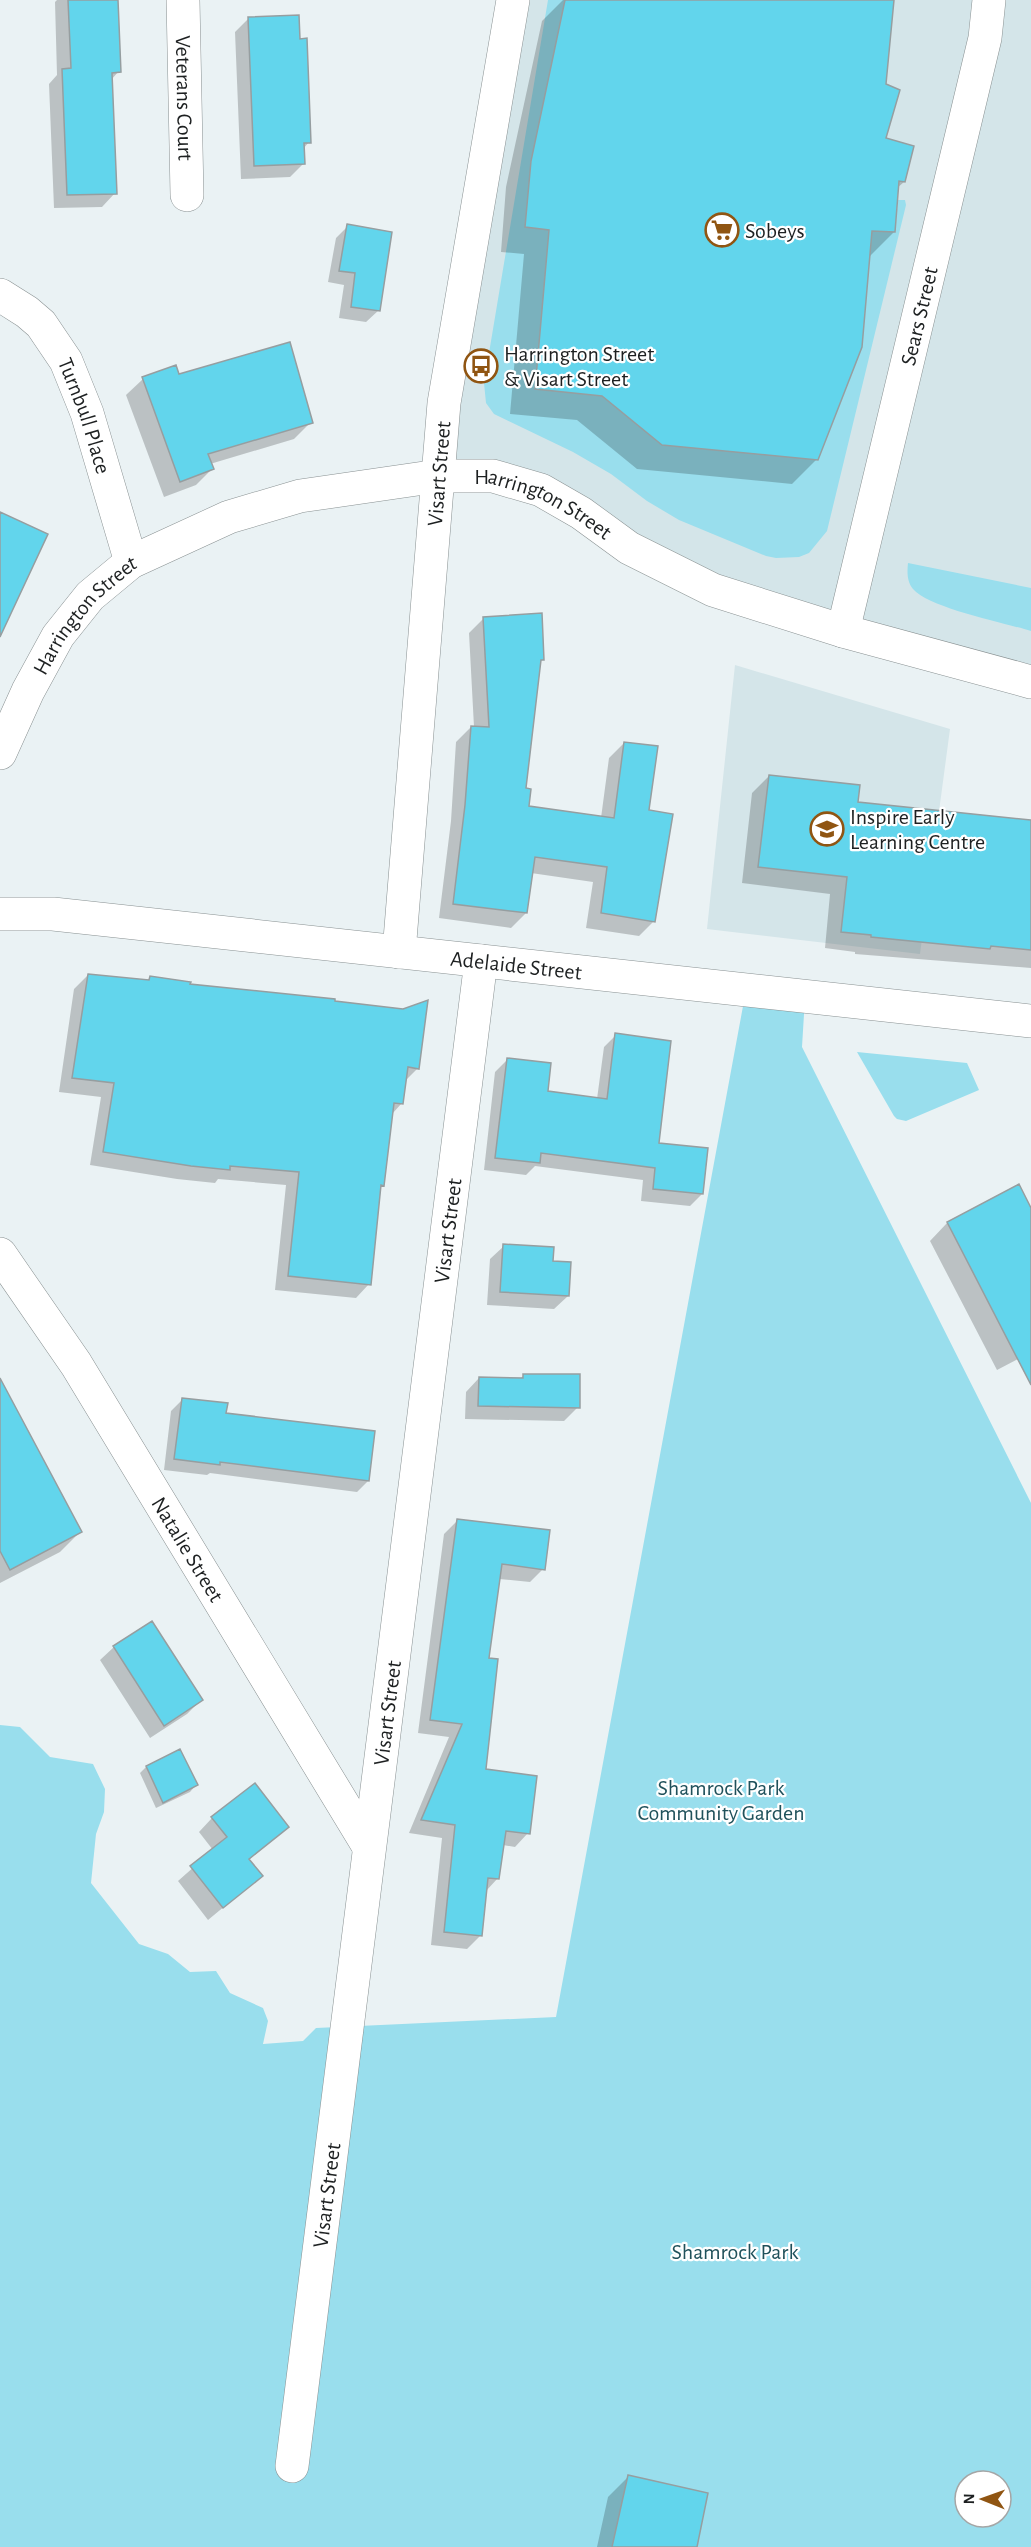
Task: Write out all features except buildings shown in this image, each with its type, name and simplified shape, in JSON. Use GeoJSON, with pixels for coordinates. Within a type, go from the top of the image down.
{"type":"FeatureCollection","features":[{"type":"Feature","properties":{"kind":"street","name":"Veterans Court"},"geometry":{"type":"LineString","coordinates":[[183,0],[187,195]]}},
{"type":"Feature","properties":{"kind":"street","name":"Visart Street"},"geometry":{"type":"LineString","coordinates":[[399,952],[444,403],[513,0]]}},
{"type":"Feature","properties":{"kind":"street","name":"Sears Street"},"geometry":{"type":"LineString","coordinates":[[843,631],[986,38],[989,0]]}},
{"type":"Feature","properties":{"kind":"street","name":"Turnbull Place"},"geometry":{"type":"LineString","coordinates":[[0,295],[41,324],[66,361],[87,413],[131,562]]}},
{"type":"Feature","properties":{"kind":"street","name":"Harrington Street"},"geometry":{"type":"LineString","coordinates":[[0,753],[28,691],[58,636],[90,596],[131,562],[229,517],[300,496],[438,476],[493,476],[541,489],[581,513],[628,548],[713,590],[843,631],[1031,682]]}},
{"type":"Feature","properties":{"kind":"street","name":"Adelaide Street"},"geometry":{"type":"LineString","coordinates":[[0,914],[53,914],[1031,1021]]}},
{"type":"Feature","properties":{"kind":"street","name":"Visart Street"},"geometry":{"type":"LineString","coordinates":[[292,2466],[481,961]]}},
{"type":"Feature","properties":{"kind":"street","name":"Natalie Street"},"geometry":{"type":"LineString","coordinates":[[0,1254],[75,1364],[369,1847]]}},
{"type":"Feature","properties":{"kind":"shaded area"},"geometry":{"type":"Polygon","coordinates":[[[513,0],[1031,0],[1031,682],[843,631],[581,513],[438,476],[513,0]]]}},
{"type":"Feature","properties":{"kind":"shaded area","name":"Inspire Early Learning Centre"},"geometry":{"type":"Polygon","coordinates":[[[735,665],[950,729],[920,954],[707,929],[735,665]]]}},
{"type":"Feature","properties":{"kind":"green space"},"geometry":{"type":"Polygon","coordinates":[[[548,0],[565,0],[531,161],[525,227],[549,230],[535,389],[602,396],[818,460],[862,347],[872,231],[895,232],[898,200],[905,200],[906,205],[827,531],[809,553],[799,557],[766,556],[679,520],[647,501],[611,474],[573,452],[494,414],[486,403],[484,383],[548,0]]]}},
{"type":"Feature","properties":{"kind":"green space"},"geometry":{"type":"Polygon","coordinates":[[[908,563],[1031,588],[1031,631],[951,609],[922,596],[913,589],[910,583],[908,563]]]}},
{"type":"Feature","properties":{"kind":"green space","name":"Shamrock Park"},"geometry":{"type":"Polygon","coordinates":[[[746,990],[805,998],[802,1047],[1031,1503],[1031,2547],[0,2547],[0,1725],[20,1727],[50,1757],[93,1764],[105,1789],[104,1812],[96,1834],[91,1883],[139,1944],[168,1954],[190,1972],[216,1971],[230,1993],[263,2008],[268,2021],[263,2044],[303,2041],[316,2028],[556,2017],[746,990]]]}},
{"type":"Feature","properties":{"kind":"green space"},"geometry":{"type":"Polygon","coordinates":[[[857,1052],[967,1063],[979,1090],[906,1121],[897,1119],[857,1052]]]}},
{"type":"Feature","properties":{"kind":"place","name":"Sobeys"},"geometry":{"type":"Point","coordinates":[722,230]}},
{"type":"Feature","properties":{"kind":"place","name":"Harrington Street & Visart Street"},"geometry":{"type":"Point","coordinates":[481,366]}},
{"type":"Feature","properties":{"kind":"place","name":"Inspire Early Learning Centre"},"geometry":{"type":"Point","coordinates":[827,829]}},
{"type":"Feature","properties":{"kind":"park label","name":"Shamrock Park Community Garden"},"geometry":{"type":"Point","coordinates":[721,1800]}}]}
